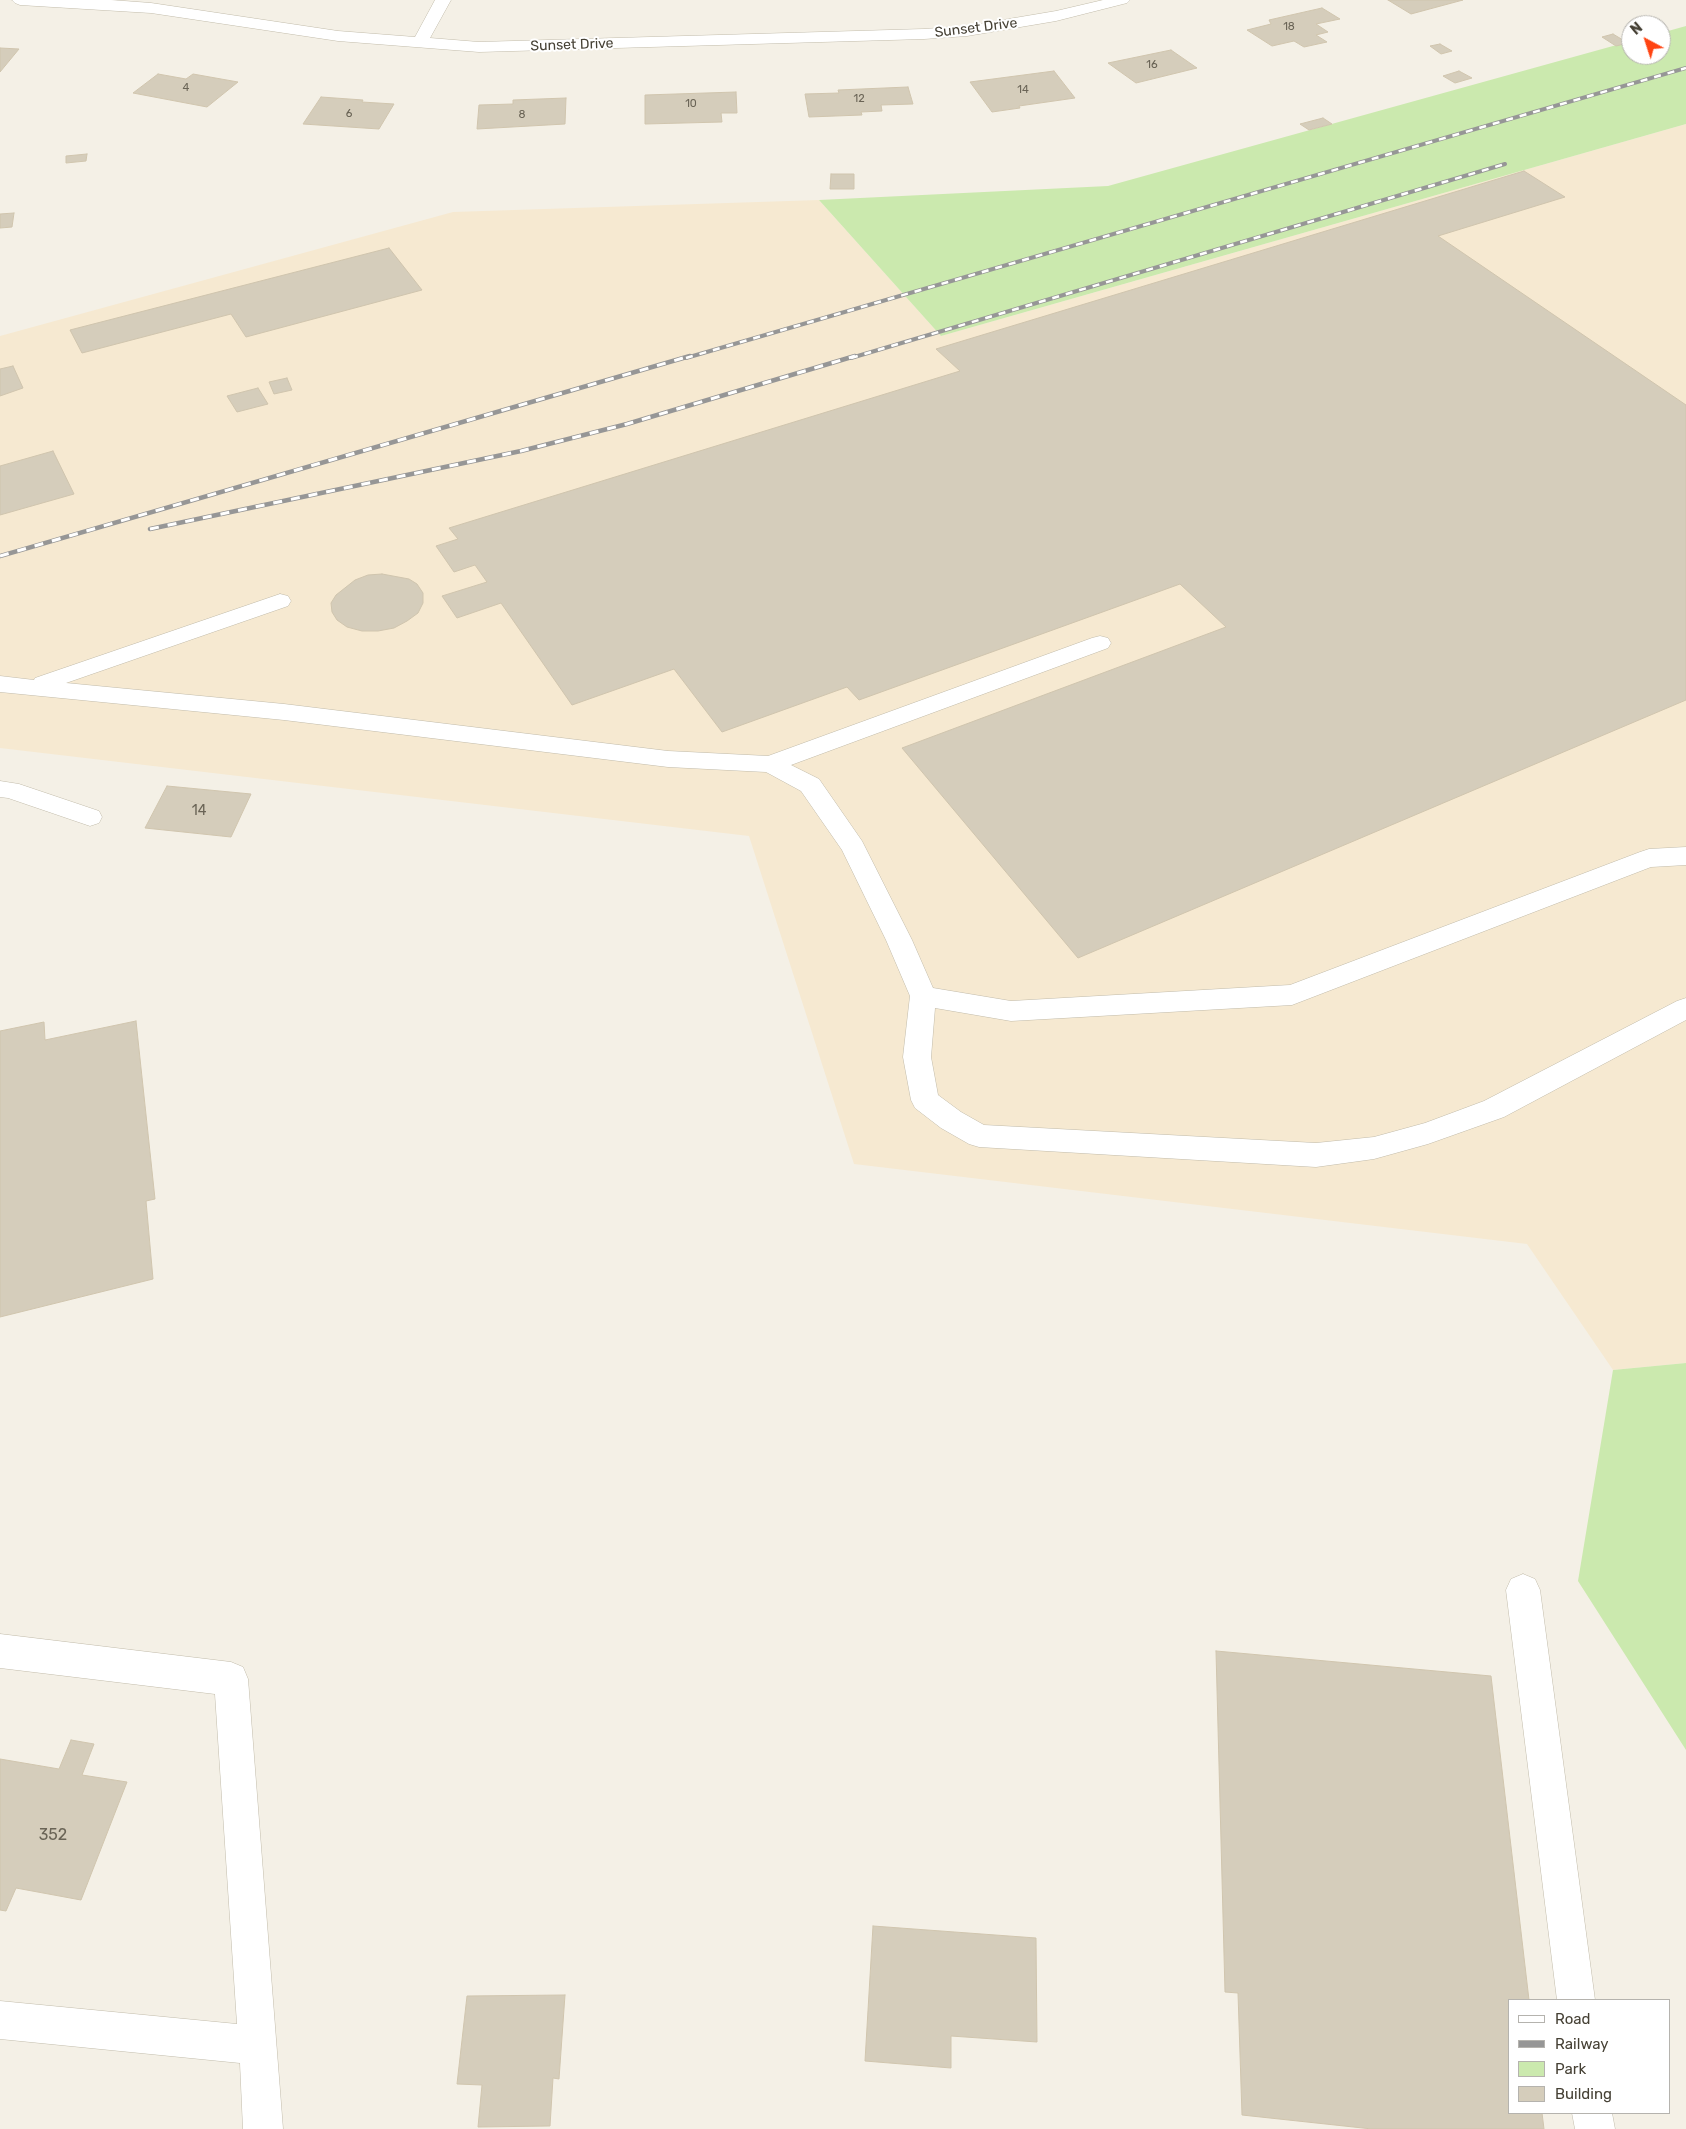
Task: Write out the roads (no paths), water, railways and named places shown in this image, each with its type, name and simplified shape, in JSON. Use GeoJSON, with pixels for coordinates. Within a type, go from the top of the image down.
{"type":"FeatureCollection","features":[{"type":"Feature","properties":{"kind":"street","name":"Sunset Drive"},"geometry":{"type":"LineString","coordinates":[[20,0],[151,8],[338,36],[479,47],[924,34],[1009,26],[1122,0]]}},
{"type":"Feature","properties":{"kind":"street"},"geometry":{"type":"LineString","coordinates":[[420,43],[443,0]]}},
{"type":"Feature","properties":{"kind":"street"},"geometry":{"type":"LineString","coordinates":[[34,686],[280,601]]}},
{"type":"Feature","properties":{"kind":"street"},"geometry":{"type":"LineString","coordinates":[[0,684],[284,712],[668,760],[770,764],[1100,643]]}},
{"type":"Feature","properties":{"kind":"street"},"geometry":{"type":"LineString","coordinates":[[770,764],[810,786],[853,847],[899,940],[922,996],[916,1057],[925,1100],[951,1120],[979,1136],[1316,1155],[1374,1148],[1428,1133],[1494,1109],[1686,1008]]}},
{"type":"Feature","properties":{"kind":"street"},"geometry":{"type":"LineString","coordinates":[[0,789],[10,790],[90,817]]}},
{"type":"Feature","properties":{"kind":"street"},"geometry":{"type":"LineString","coordinates":[[922,996],[1011,1011],[1292,995],[1649,858],[1686,856]]}},
{"type":"Feature","properties":{"kind":"street"},"geometry":{"type":"LineString","coordinates":[[1524,1590],[1576,1999]]}},
{"type":"Feature","properties":{"kind":"street"},"geometry":{"type":"LineString","coordinates":[[0,1651],[230,1678],[263,2129]]}},
{"type":"Feature","properties":{"kind":"street"},"geometry":{"type":"LineString","coordinates":[[0,2020],[258,2045]]}},
{"type":"Feature","properties":{"kind":"street"},"geometry":{"type":"LineString","coordinates":[[1592,2114],[1595,2129]]}},
{"type":"Feature","properties":{"kind":"railway"},"geometry":{"type":"LineString","coordinates":[[686,358],[1686,68]]}},
{"type":"Feature","properties":{"kind":"railway"},"geometry":{"type":"LineString","coordinates":[[851,358],[1505,164]]}},
{"type":"Feature","properties":{"kind":"railway"},"geometry":{"type":"LineString","coordinates":[[0,556],[690,356]]}},
{"type":"Feature","properties":{"kind":"railway"},"geometry":{"type":"LineString","coordinates":[[150,529],[521,451],[627,424],[855,356]]}}]}
